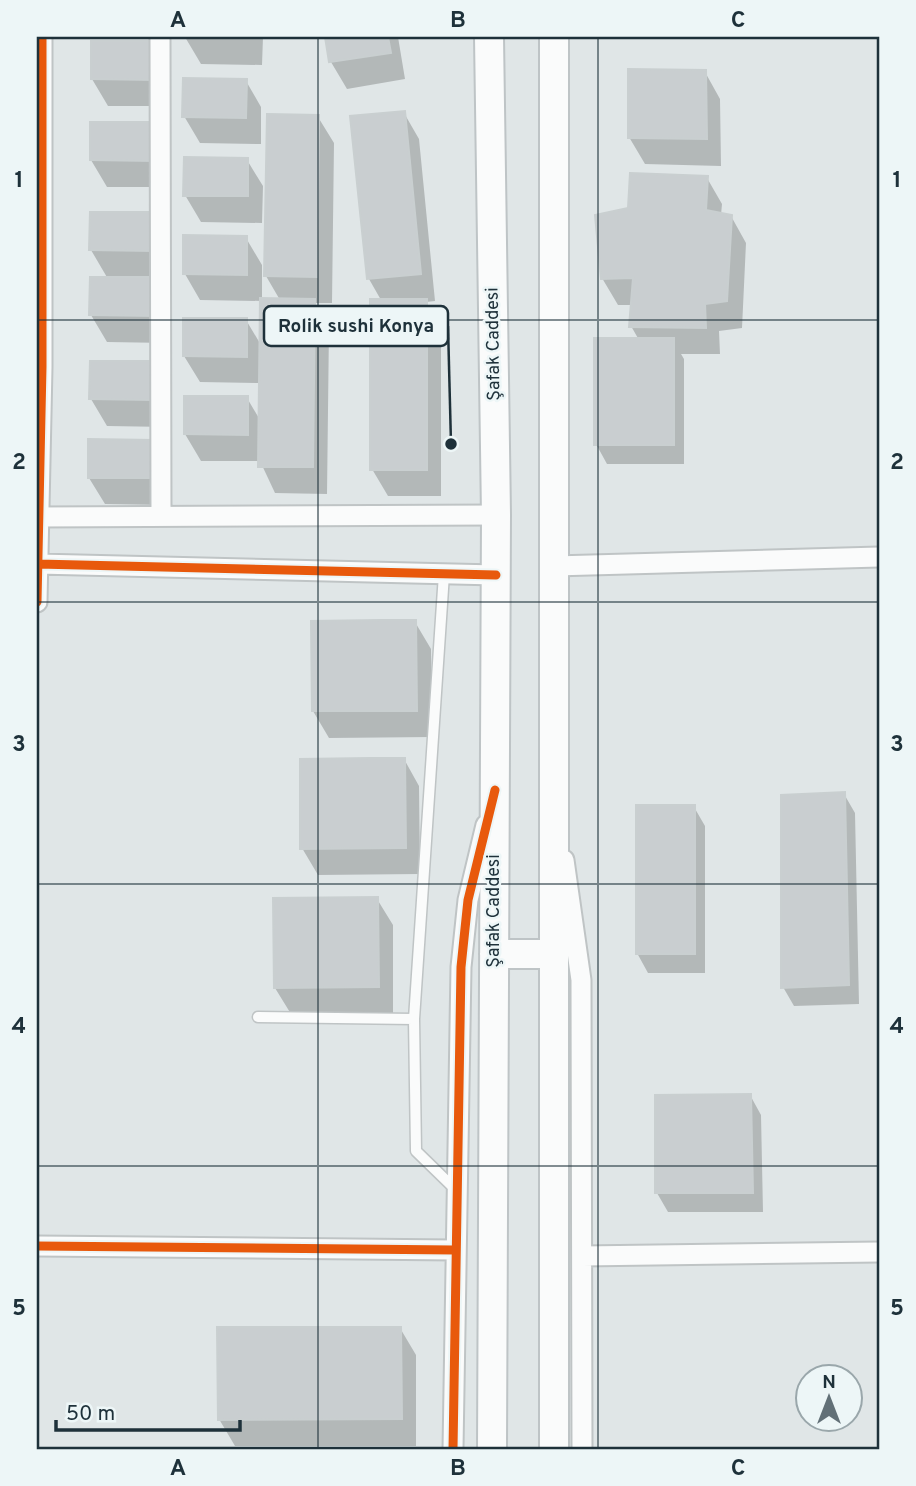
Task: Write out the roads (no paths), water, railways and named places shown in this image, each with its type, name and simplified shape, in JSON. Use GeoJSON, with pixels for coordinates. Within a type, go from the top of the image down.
{"type":"FeatureCollection","features":[{"type":"Feature","properties":{"kind":"main road","name":"Şafak Caddesi"},"geometry":{"type":"LineString","coordinates":[[489,37],[496,515],[492,1449]]}},
{"type":"Feature","properties":{"kind":"main road"},"geometry":{"type":"LineString","coordinates":[[554,37],[554,1449]]}},
{"type":"Feature","properties":{"kind":"main road"},"geometry":{"type":"LineString","coordinates":[[494,954],[554,954]]}},
{"type":"Feature","properties":{"kind":"street"},"geometry":{"type":"LineString","coordinates":[[37,602],[42,37]]}},
{"type":"Feature","properties":{"kind":"street"},"geometry":{"type":"LineString","coordinates":[[160,37],[161,516]]}},
{"type":"Feature","properties":{"kind":"street"},"geometry":{"type":"LineString","coordinates":[[39,517],[496,515]]}},
{"type":"Feature","properties":{"kind":"street"},"geometry":{"type":"LineString","coordinates":[[554,566],[879,557]]}},
{"type":"Feature","properties":{"kind":"street"},"geometry":{"type":"LineString","coordinates":[[38,564],[496,575]]}},
{"type":"Feature","properties":{"kind":"street"},"geometry":{"type":"LineString","coordinates":[[453,1449],[454,1251],[461,967],[468,900],[495,790]]}},
{"type":"Feature","properties":{"kind":"street"},"geometry":{"type":"LineString","coordinates":[[554,797],[581,980],[582,1449]]}},
{"type":"Feature","properties":{"kind":"street"},"geometry":{"type":"LineString","coordinates":[[37,1247],[454,1251]]}},
{"type":"Feature","properties":{"kind":"street"},"geometry":{"type":"LineString","coordinates":[[582,1256],[879,1252]]}},
{"type":"Feature","properties":{"kind":"lane"},"geometry":{"type":"LineString","coordinates":[[444,574],[414,1019],[416,1151],[456,1189]]}},
{"type":"Feature","properties":{"kind":"lane"},"geometry":{"type":"LineString","coordinates":[[258,1017],[414,1019]]}},
{"type":"Feature","properties":{"kind":"place","name":"Rolik sushi Konya"},"geometry":{"type":"Point","coordinates":[451,444]}}]}
